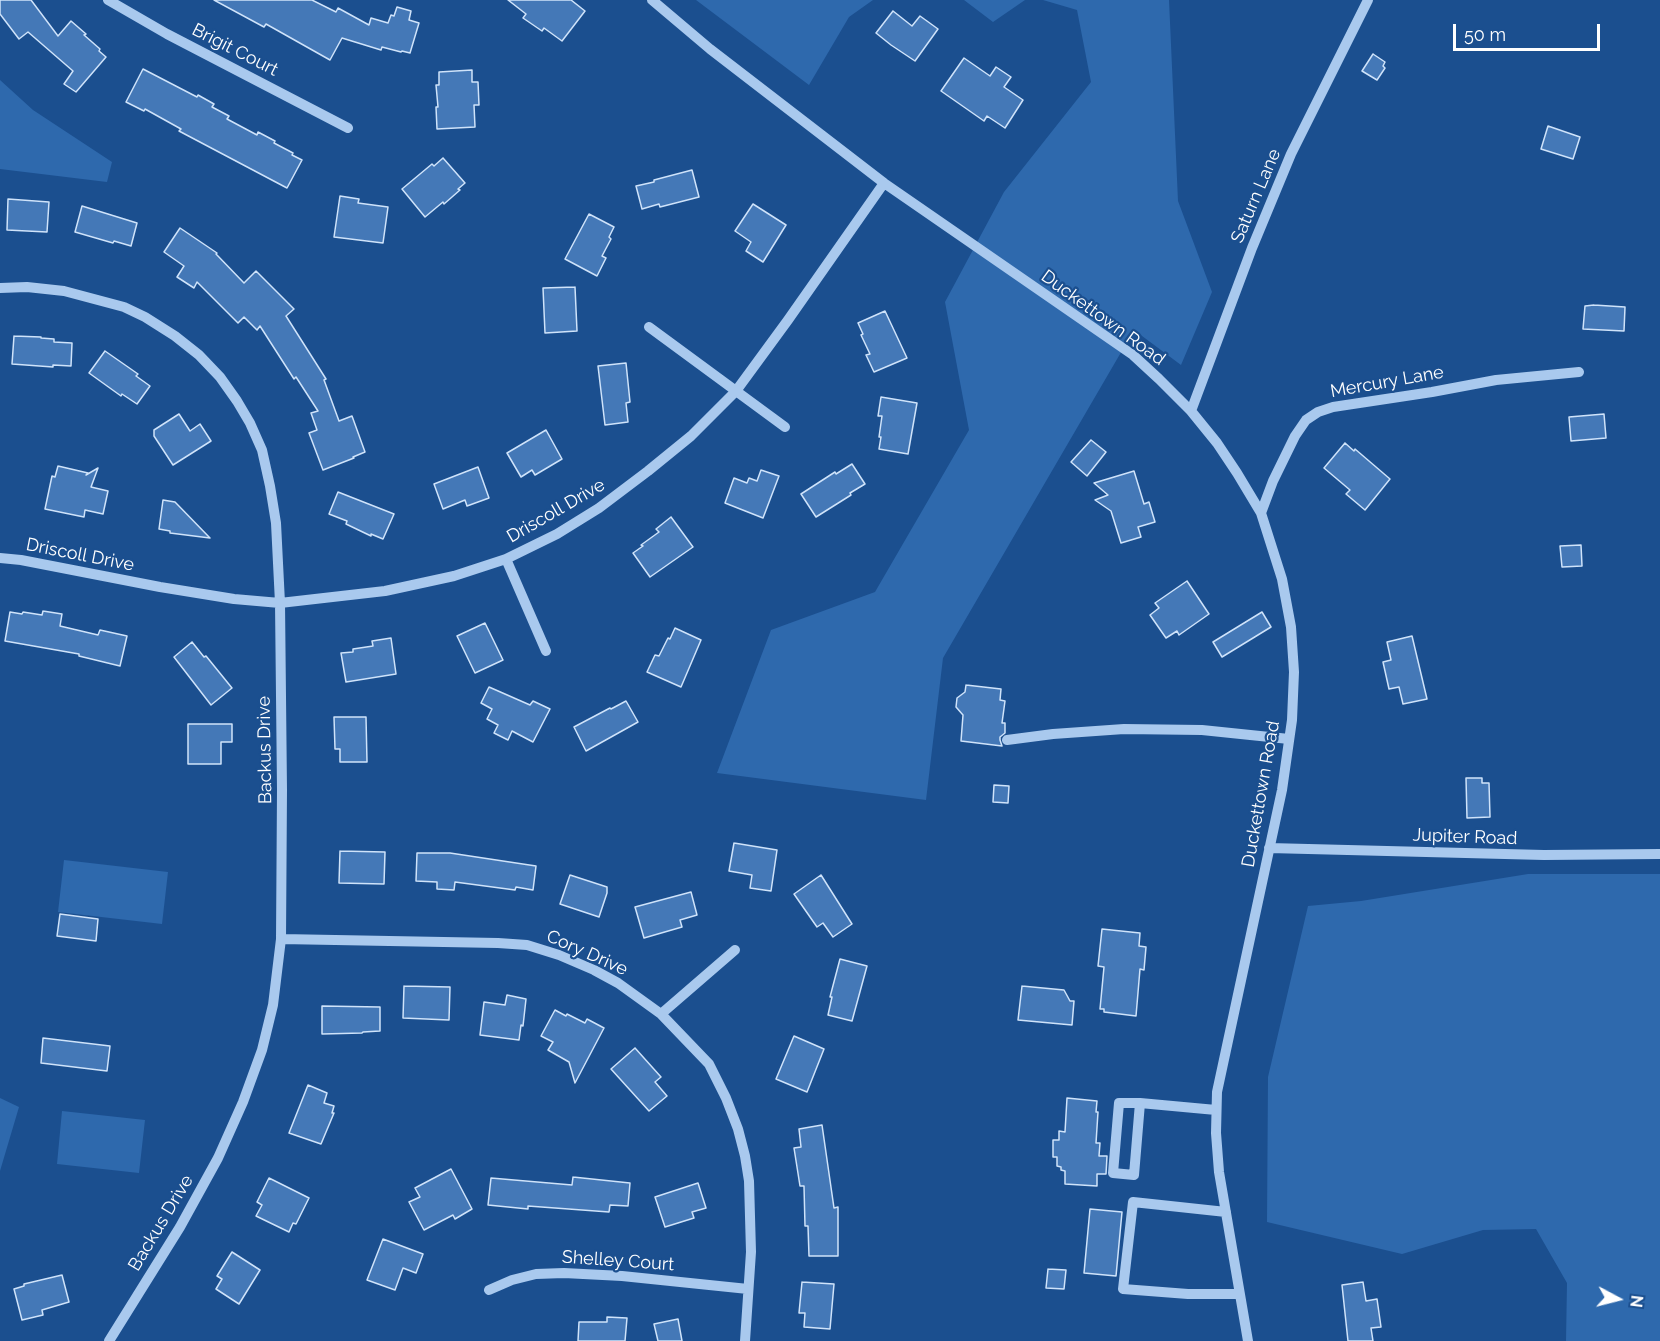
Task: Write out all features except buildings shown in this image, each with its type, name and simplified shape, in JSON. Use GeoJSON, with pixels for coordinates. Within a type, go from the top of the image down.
{"type":"FeatureCollection","features":[{"type":"Feature","properties":{"kind":"street","name":"Brigit Court"},"geometry":{"type":"LineString","coordinates":[[108,0],[348,128]]}},
{"type":"Feature","properties":{"kind":"street","name":"Duckettown Road"},"geometry":{"type":"LineString","coordinates":[[652,0],[711,49],[884,183],[1133,355],[1191,411],[1222,450],[1261,513],[1282,579],[1291,627],[1294,672],[1289,739],[1282,790],[1217,1092],[1216,1110],[1219,1172],[1248,1341]]}},
{"type":"Feature","properties":{"kind":"street","name":"Saturn Lane"},"geometry":{"type":"LineString","coordinates":[[1191,411],[1252,248],[1291,154],[1368,0]]}},
{"type":"Feature","properties":{"kind":"street","name":"Driscoll Drive"},"geometry":{"type":"LineString","coordinates":[[0,558],[234,599],[280,603],[385,591],[454,576],[506,559],[557,534],[599,508],[691,436],[736,391],[884,183]]}},
{"type":"Feature","properties":{"kind":"street","name":"Backus Drive"},"geometry":{"type":"LineString","coordinates":[[0,288],[27,287],[64,291],[124,307],[175,336],[199,355],[220,377],[250,423],[262,450],[276,523],[280,603],[282,790],[281,939],[273,1005],[262,1050],[243,1101],[213,1168],[180,1227],[109,1341]]}},
{"type":"Feature","properties":{"kind":"street"},"geometry":{"type":"LineString","coordinates":[[649,327],[785,428]]}},
{"type":"Feature","properties":{"kind":"street","name":"Mercury Lane"},"geometry":{"type":"LineString","coordinates":[[1261,513],[1273,481],[1295,436],[1306,420],[1318,412],[1333,407],[1496,380],[1579,372]]}},
{"type":"Feature","properties":{"kind":"street"},"geometry":{"type":"LineString","coordinates":[[506,559],[546,651]]}},
{"type":"Feature","properties":{"kind":"street"},"geometry":{"type":"LineString","coordinates":[[1007,740],[1124,729],[1202,730],[1289,739]]}},
{"type":"Feature","properties":{"kind":"street","name":"Jupiter Road"},"geometry":{"type":"LineString","coordinates":[[1269,848],[1544,855],[1660,854]]}},
{"type":"Feature","properties":{"kind":"street","name":"Cory Drive"},"geometry":{"type":"LineString","coordinates":[[281,939],[527,945],[559,955],[594,970],[626,988],[661,1014],[708,1064],[726,1098],[745,1156],[749,1181],[751,1252],[745,1341]]}},
{"type":"Feature","properties":{"kind":"street"},"geometry":{"type":"LineString","coordinates":[[661,1014],[735,950]]}},
{"type":"Feature","properties":{"kind":"street"},"geometry":{"type":"LineString","coordinates":[[1140,1103],[1134,1175],[1113,1173],[1119,1103],[1140,1103],[1216,1110]]}},
{"type":"Feature","properties":{"kind":"street"},"geometry":{"type":"LineString","coordinates":[[1226,1212],[1132,1202],[1124,1289],[1188,1294],[1240,1294]]}},
{"type":"Feature","properties":{"kind":"street","name":"Shelley Court"},"geometry":{"type":"LineString","coordinates":[[489,1290],[512,1280],[536,1274],[564,1273],[622,1276],[747,1289]]}},
{"type":"Feature","properties":{"kind":"shaded area"},"geometry":{"type":"Polygon","coordinates":[[[696,0],[873,0],[849,17],[809,85],[696,0]]]}},
{"type":"Feature","properties":{"kind":"shaded area"},"geometry":{"type":"Polygon","coordinates":[[[964,0],[1025,0],[993,22],[964,0]]]}},
{"type":"Feature","properties":{"kind":"shaded area"},"geometry":{"type":"Polygon","coordinates":[[[1043,0],[1169,0],[1178,201],[1212,292],[1181,365],[1134,330],[943,658],[926,800],[717,773],[771,630],[875,592],[969,430],[945,302],[1004,192],[1091,82],[1077,10],[1043,0]]]}},
{"type":"Feature","properties":{"kind":"shaded area"},"geometry":{"type":"Polygon","coordinates":[[[0,80],[33,110],[112,162],[107,182],[0,169],[0,80]]]}},
{"type":"Feature","properties":{"kind":"shaded area"},"geometry":{"type":"Polygon","coordinates":[[[64,860],[168,872],[162,924],[58,912],[64,860]]]}},
{"type":"Feature","properties":{"kind":"shaded area"},"geometry":{"type":"Polygon","coordinates":[[[1528,874],[1660,874],[1660,1341],[1566,1341],[1567,1283],[1536,1229],[1483,1230],[1402,1254],[1267,1222],[1268,1077],[1308,906],[1361,901],[1528,874]]]}},
{"type":"Feature","properties":{"kind":"shaded area"},"geometry":{"type":"Polygon","coordinates":[[[0,1098],[19,1107],[0,1171],[0,1098]]]}},
{"type":"Feature","properties":{"kind":"shaded area"},"geometry":{"type":"Polygon","coordinates":[[[62,1111],[145,1120],[139,1173],[57,1164],[62,1111]]]}}]}
